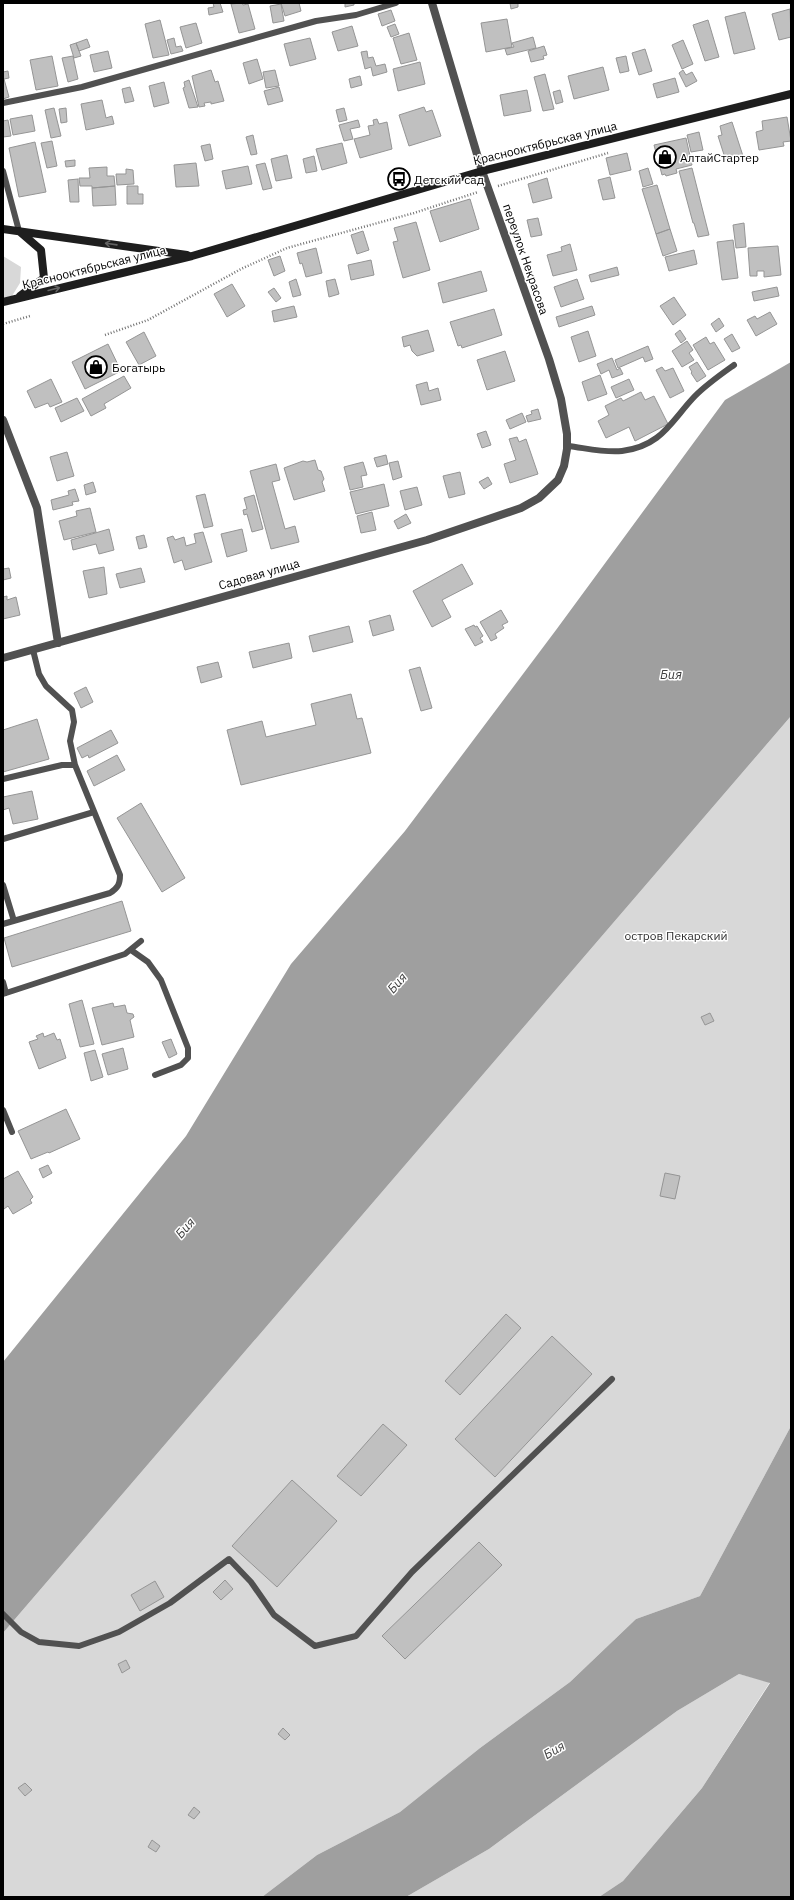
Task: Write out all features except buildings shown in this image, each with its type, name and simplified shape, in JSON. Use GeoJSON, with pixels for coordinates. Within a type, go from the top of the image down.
{"type":"FeatureCollection","features":[{"type":"Feature","properties":{"kind":"main road","name":"Краснооктябрьская улица"},"geometry":{"type":"LineString","coordinates":[[3,302],[192,256],[482,170],[791,94]]}},
{"type":"Feature","properties":{"kind":"main road","name":"Краснооктябрьская улица"},"geometry":{"type":"LineString","coordinates":[[3,229],[192,256]]}},
{"type":"Feature","properties":{"kind":"main road"},"geometry":{"type":"LineString","coordinates":[[16,298],[44,278],[41,250],[19,232]]}},
{"type":"Feature","properties":{"kind":"street","name":"переулок Некрасова"},"geometry":{"type":"LineString","coordinates":[[432,3],[482,170],[561,400],[568,434],[568,446],[564,466],[558,480],[539,498],[520,508]]}},
{"type":"Feature","properties":{"kind":"street"},"geometry":{"type":"LineString","coordinates":[[3,420],[37,508],[58,643]]}},
{"type":"Feature","properties":{"kind":"street","name":"Садовая улица"},"geometry":{"type":"LineString","coordinates":[[3,658],[427,540],[520,508]]}},
{"type":"Feature","properties":{"kind":"lane"},"geometry":{"type":"LineString","coordinates":[[3,103],[82,87],[316,20],[356,14],[396,3]]}},
{"type":"Feature","properties":{"kind":"lane"},"geometry":{"type":"LineString","coordinates":[[3,171],[19,232]]}},
{"type":"Feature","properties":{"kind":"lane"},"geometry":{"type":"LineString","coordinates":[[568,446],[622,451],[647,444],[668,429],[695,396],[709,383],[734,365]]}},
{"type":"Feature","properties":{"kind":"lane"},"geometry":{"type":"LineString","coordinates":[[3,924],[110,893],[119,886],[120,876],[75,765],[70,741],[74,722],[72,710],[46,686],[39,674],[33,650]]}},
{"type":"Feature","properties":{"kind":"lane"},"geometry":{"type":"LineString","coordinates":[[3,779],[62,764],[75,765]]}},
{"type":"Feature","properties":{"kind":"lane"},"geometry":{"type":"LineString","coordinates":[[3,839],[94,812]]}},
{"type":"Feature","properties":{"kind":"lane"},"geometry":{"type":"LineString","coordinates":[[3,885],[14,921]]}},
{"type":"Feature","properties":{"kind":"lane"},"geometry":{"type":"LineString","coordinates":[[3,982],[5,993],[125,954],[141,941]]}},
{"type":"Feature","properties":{"kind":"lane"},"geometry":{"type":"LineString","coordinates":[[131,950],[148,962],[161,980],[188,1048],[188,1058],[181,1065],[155,1075]]}},
{"type":"Feature","properties":{"kind":"lane"},"geometry":{"type":"LineString","coordinates":[[3,1110],[12,1132]]}},
{"type":"Feature","properties":{"kind":"lane"},"geometry":{"type":"LineString","coordinates":[[3,1614],[21,1632],[39,1642],[79,1646],[119,1632],[170,1603],[229,1559],[251,1582],[274,1615],[315,1646],[356,1636],[412,1572],[612,1379]]}},
{"type":"Feature","properties":{"kind":"path"},"geometry":{"type":"LineString","coordinates":[[105,335],[148,320],[241,269],[287,248],[414,213],[615,151]]}},
{"type":"Feature","properties":{"kind":"path"},"geometry":{"type":"LineString","coordinates":[[3,324],[30,316]]}},
{"type":"Feature","properties":{"kind":"green space"},"geometry":{"type":"Polygon","coordinates":[[[3,256],[21,267],[20,283],[12,296],[3,298],[3,256]]]}},
{"type":"Feature","properties":{"kind":"green space","name":"остров Пекарский"},"geometry":{"type":"Polygon","coordinates":[[[791,716],[791,1426],[700,1596],[636,1619],[570,1682],[480,1748],[400,1812],[317,1855],[262,1897],[3,1897],[3,1633],[791,716]]]}},
{"type":"Feature","properties":{"kind":"green space"},"geometry":{"type":"Polygon","coordinates":[[[739,1674],[770,1682],[702,1788],[623,1881],[599,1897],[406,1897],[489,1849],[677,1711],[739,1674]]]}},
{"type":"Feature","properties":{"kind":"water","name":"Бия"},"geometry":{"type":"Polygon","coordinates":[[[791,362],[791,716],[3,1633],[3,1362],[186,1136],[291,964],[405,831],[556,630],[725,400],[791,362]]]}},
{"type":"Feature","properties":{"kind":"water"},"geometry":{"type":"Polygon","coordinates":[[[791,1426],[791,1897],[599,1897],[623,1881],[702,1788],[770,1683],[739,1674],[677,1711],[489,1849],[406,1897],[262,1897],[317,1855],[400,1812],[480,1748],[570,1682],[636,1619],[700,1596],[791,1426]]]}},
{"type":"Feature","properties":{"kind":"place","name":"АлтайСтартер"},"geometry":{"type":"Point","coordinates":[665,157]}},
{"type":"Feature","properties":{"kind":"place","name":"Детский сад"},"geometry":{"type":"Point","coordinates":[399,179]}},
{"type":"Feature","properties":{"kind":"place","name":"Богатырь"},"geometry":{"type":"Point","coordinates":[96,367]}}]}
